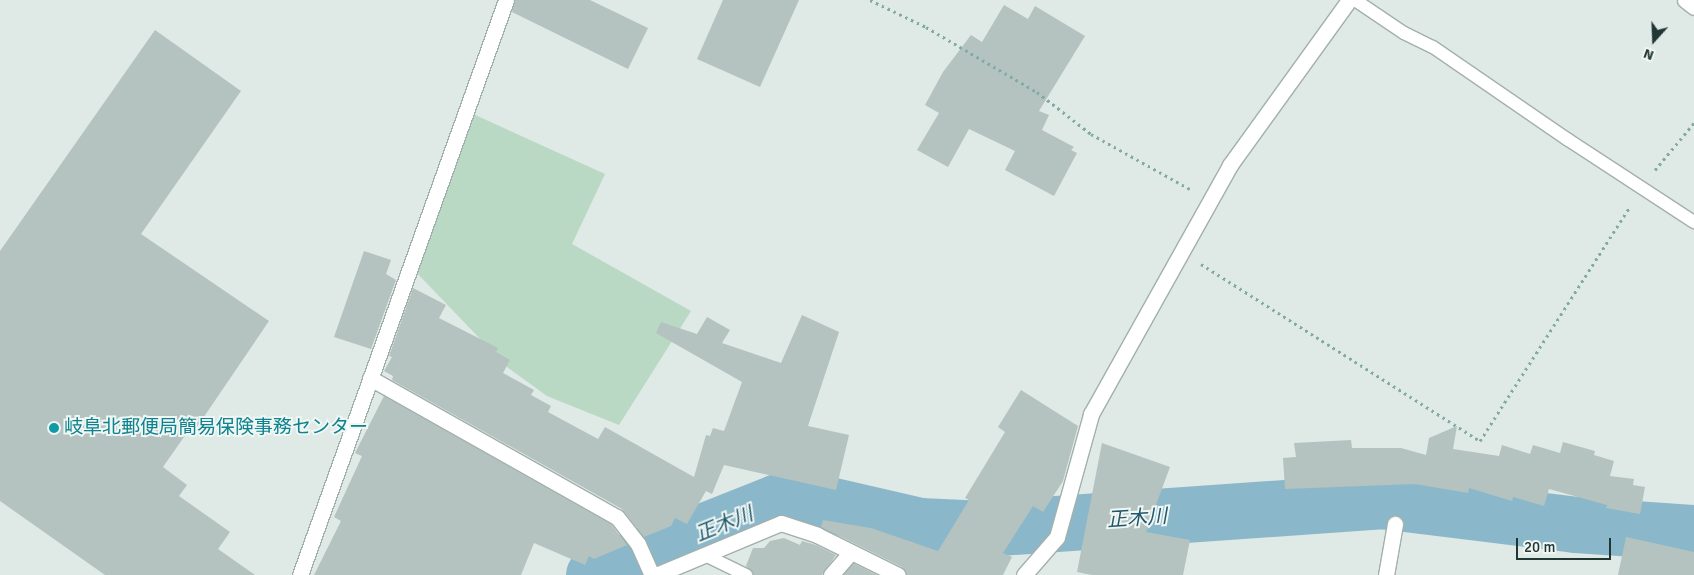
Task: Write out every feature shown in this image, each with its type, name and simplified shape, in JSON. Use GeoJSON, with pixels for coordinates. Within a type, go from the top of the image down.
{"type":"FeatureCollection","features":[{"type":"Feature","properties":{"kind":"street"},"geometry":{"type":"LineString","coordinates":[[300,575],[506,0]]}},
{"type":"Feature","properties":{"kind":"street"},"geometry":{"type":"LineString","coordinates":[[1024,575],[1057,538],[1092,414],[1210,200],[1230,166],[1349,0]]}},
{"type":"Feature","properties":{"kind":"street"},"geometry":{"type":"LineString","coordinates":[[1685,0],[1694,7]]}},
{"type":"Feature","properties":{"kind":"street"},"geometry":{"type":"LineString","coordinates":[[370,378],[617,517],[638,544],[652,573],[705,555],[781,523],[817,535],[850,553],[898,575]]}},
{"type":"Feature","properties":{"kind":"street"},"geometry":{"type":"LineString","coordinates":[[1386,575],[1395,524]]}},
{"type":"Feature","properties":{"kind":"street"},"geometry":{"type":"LineString","coordinates":[[831,575],[850,553]]}},
{"type":"Feature","properties":{"kind":"lane"},"geometry":{"type":"LineString","coordinates":[[1355,0],[1404,33],[1433,47],[1567,139],[1694,222]]}},
{"type":"Feature","properties":{"kind":"lane"},"geometry":{"type":"LineString","coordinates":[[705,555],[746,575]]}},
{"type":"Feature","properties":{"kind":"path"},"geometry":{"type":"LineString","coordinates":[[870,0],[926,27],[1028,87],[1091,134],[1210,200]]}},
{"type":"Feature","properties":{"kind":"path"},"geometry":{"type":"LineString","coordinates":[[1182,252],[1480,441],[1642,187],[1694,124]]}},
{"type":"Feature","properties":{"kind":"green space"},"geometry":{"type":"Polygon","coordinates":[[[473,114],[605,174],[572,244],[691,311],[619,425],[547,396],[507,367],[415,271],[473,114]]]}},
{"type":"Feature","properties":{"kind":"building"},"geometry":{"type":"Polygon","coordinates":[[[515,0],[590,0],[648,28],[628,69],[512,12],[515,0]]]}},
{"type":"Feature","properties":{"kind":"building"},"geometry":{"type":"Polygon","coordinates":[[[723,0],[799,0],[760,87],[697,59],[723,0]]]}},
{"type":"Feature","properties":{"kind":"building"},"geometry":{"type":"Polygon","coordinates":[[[1004,5],[1028,19],[1035,6],[1085,36],[1039,111],[1049,115],[1042,130],[1074,147],[1071,150],[1077,153],[1054,196],[1005,170],[1015,151],[969,129],[948,167],[917,150],[939,113],[925,105],[943,72],[971,35],[982,42],[1004,5]]]}},
{"type":"Feature","properties":{"kind":"building"},"geometry":{"type":"Polygon","coordinates":[[[155,30],[241,91],[141,234],[269,321],[197,427],[193,424],[163,467],[187,485],[179,496],[230,532],[218,549],[255,575],[105,575],[0,501],[0,251],[155,30]]]}},
{"type":"Feature","properties":{"kind":"building"},"geometry":{"type":"Polygon","coordinates":[[[364,251],[391,260],[386,274],[396,280],[371,349],[334,337],[364,251]]]}},
{"type":"Feature","properties":{"kind":"building"},"geometry":{"type":"Polygon","coordinates":[[[413,288],[446,305],[439,318],[498,348],[496,352],[510,360],[503,373],[534,390],[531,395],[551,406],[548,412],[598,439],[605,427],[694,477],[706,435],[710,436],[713,428],[724,431],[742,382],[656,333],[661,322],[697,334],[707,317],[730,330],[722,343],[781,363],[802,315],[839,332],[808,426],[849,435],[836,490],[724,465],[712,494],[706,491],[687,524],[675,518],[671,526],[644,537],[622,509],[392,380],[393,376],[384,371],[392,357],[389,356],[413,288]]]}},
{"type":"Feature","properties":{"kind":"building"},"geometry":{"type":"Polygon","coordinates":[[[1021,390],[1078,426],[1063,481],[1043,512],[1033,506],[1003,553],[1012,557],[1003,575],[907,575],[902,567],[821,527],[823,520],[871,528],[938,551],[969,500],[965,498],[1005,432],[998,427],[1021,390]]]}},
{"type":"Feature","properties":{"kind":"building"},"geometry":{"type":"Polygon","coordinates":[[[384,396],[611,524],[627,545],[594,559],[589,556],[585,565],[534,543],[521,575],[314,575],[341,521],[334,517],[362,456],[355,453],[384,396]]]}},
{"type":"Feature","properties":{"kind":"building"},"geometry":{"type":"Polygon","coordinates":[[[1457,426],[1453,449],[1499,456],[1502,445],[1530,454],[1533,445],[1560,453],[1563,442],[1595,451],[1594,455],[1614,461],[1610,476],[1634,479],[1633,485],[1645,487],[1640,514],[1606,508],[1607,505],[1549,489],[1544,506],[1513,497],[1512,501],[1469,488],[1468,493],[1415,484],[1285,489],[1283,458],[1296,457],[1294,443],[1351,440],[1352,448],[1401,448],[1426,455],[1429,438],[1457,426]]]}},
{"type":"Feature","properties":{"kind":"building"},"geometry":{"type":"Polygon","coordinates":[[[1102,443],[1170,467],[1146,532],[1190,540],[1183,575],[1092,575],[1077,572],[1102,443]]]}},
{"type":"Feature","properties":{"kind":"building"},"geometry":{"type":"Polygon","coordinates":[[[1626,537],[1694,552],[1694,575],[1618,575],[1626,537]]]}},
{"type":"Feature","properties":{"kind":"building"},"geometry":{"type":"Polygon","coordinates":[[[784,538],[800,545],[802,541],[816,545],[836,555],[822,575],[754,575],[746,566],[753,548],[764,548],[770,541],[784,538]]]}},
{"type":"Feature","properties":{"kind":"building"},"geometry":{"type":"Polygon","coordinates":[[[853,563],[877,575],[843,575],[853,563]]]}},
{"type":"Feature","properties":{"kind":"waterway","name":"正木川"},"geometry":{"type":"LineString","coordinates":[[594,575],[778,502],[825,504],[920,526],[985,529],[1381,501],[1576,525],[1694,533]]}},
{"type":"Feature","properties":{"kind":"place","name":"岐阜北郵便局簡易保険事務センター"},"geometry":{"type":"Point","coordinates":[54,428]}}]}
